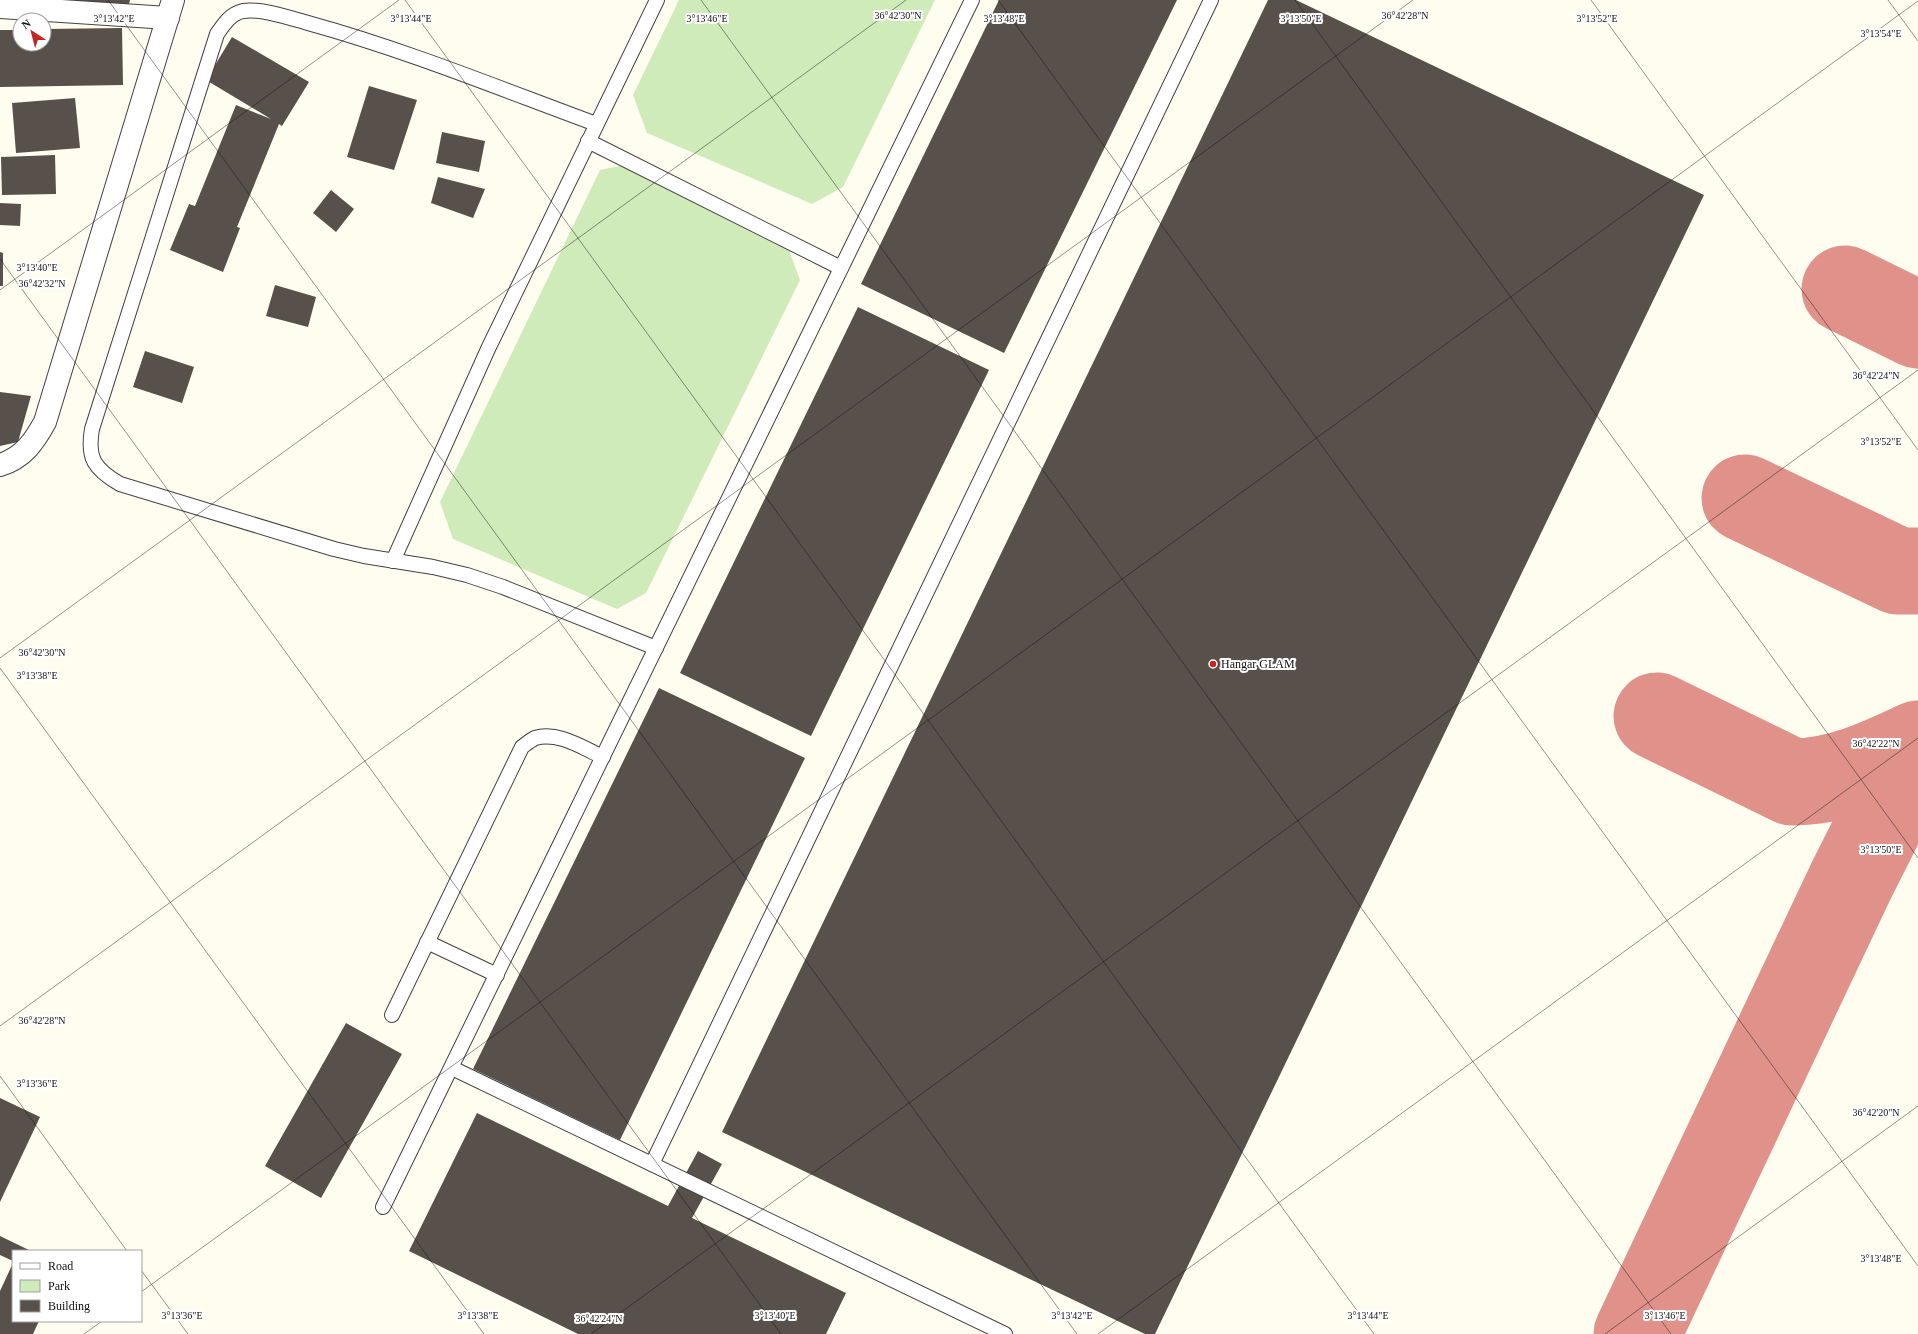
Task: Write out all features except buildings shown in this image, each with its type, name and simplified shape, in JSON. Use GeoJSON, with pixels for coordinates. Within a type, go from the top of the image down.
{"type":"FeatureCollection","features":[{"type":"Feature","properties":{"kind":"street"},"geometry":{"type":"LineString","coordinates":[[0,7],[171,9],[45,422],[34,442],[23,453],[9,462],[0,464]]}},
{"type":"Feature","properties":{"kind":"lane"},"geometry":{"type":"LineString","coordinates":[[393,561],[488,349],[657,0]]}},
{"type":"Feature","properties":{"kind":"lane"},"geometry":{"type":"LineString","coordinates":[[383,1207],[972,0]]}},
{"type":"Feature","properties":{"kind":"lane"},"geometry":{"type":"LineString","coordinates":[[652,1164],[1211,0]]}},
{"type":"Feature","properties":{"kind":"lane"},"geometry":{"type":"LineString","coordinates":[[596,124],[378,44],[260,11],[243,11],[226,19],[217,34],[92,429],[89,446],[94,462],[105,475],[120,484],[334,549],[364,556],[433,567],[467,575],[503,587],[656,648]]}},
{"type":"Feature","properties":{"kind":"lane"},"geometry":{"type":"LineString","coordinates":[[588,141],[841,268]]}},
{"type":"Feature","properties":{"kind":"lane"},"geometry":{"type":"LineString","coordinates":[[392,1015],[426,942],[522,747],[534,738],[548,736],[562,739],[603,757]]}},
{"type":"Feature","properties":{"kind":"lane"},"geometry":{"type":"LineString","coordinates":[[426,942],[497,975]]}},
{"type":"Feature","properties":{"kind":"lane"},"geometry":{"type":"LineString","coordinates":[[452,1068],[1005,1334]]}},
{"type":"Feature","properties":{"kind":"green space"},"geometry":{"type":"Polygon","coordinates":[[[679,0],[935,0],[843,187],[812,204],[647,133],[633,95],[679,0]]]}},
{"type":"Feature","properties":{"kind":"green space"},"geometry":{"type":"Polygon","coordinates":[[[633,163],[783,234],[800,280],[646,593],[617,609],[453,539],[440,502],[600,170],[633,163]]]}},
{"type":"Feature","properties":{"kind":"taxiway"},"geometry":{"type":"LineString","coordinates":[[1845,289],[1918,325]]}},
{"type":"Feature","properties":{"kind":"taxiway"},"geometry":{"type":"LineString","coordinates":[[1745,498],[1898,571],[1918,571]]}},
{"type":"Feature","properties":{"kind":"taxiway"},"geometry":{"type":"LineString","coordinates":[[1657,716],[1792,782],[1825,779],[1841,775],[1888,758],[1918,744]]}},
{"type":"Feature","properties":{"kind":"taxiway"},"geometry":{"type":"LineString","coordinates":[[1637,1334],[1851,881],[1918,748]]}},
{"type":"Feature","properties":{"kind":"place","name":"Hangar GLAM"},"geometry":{"type":"Point","coordinates":[1213,664]}}]}
